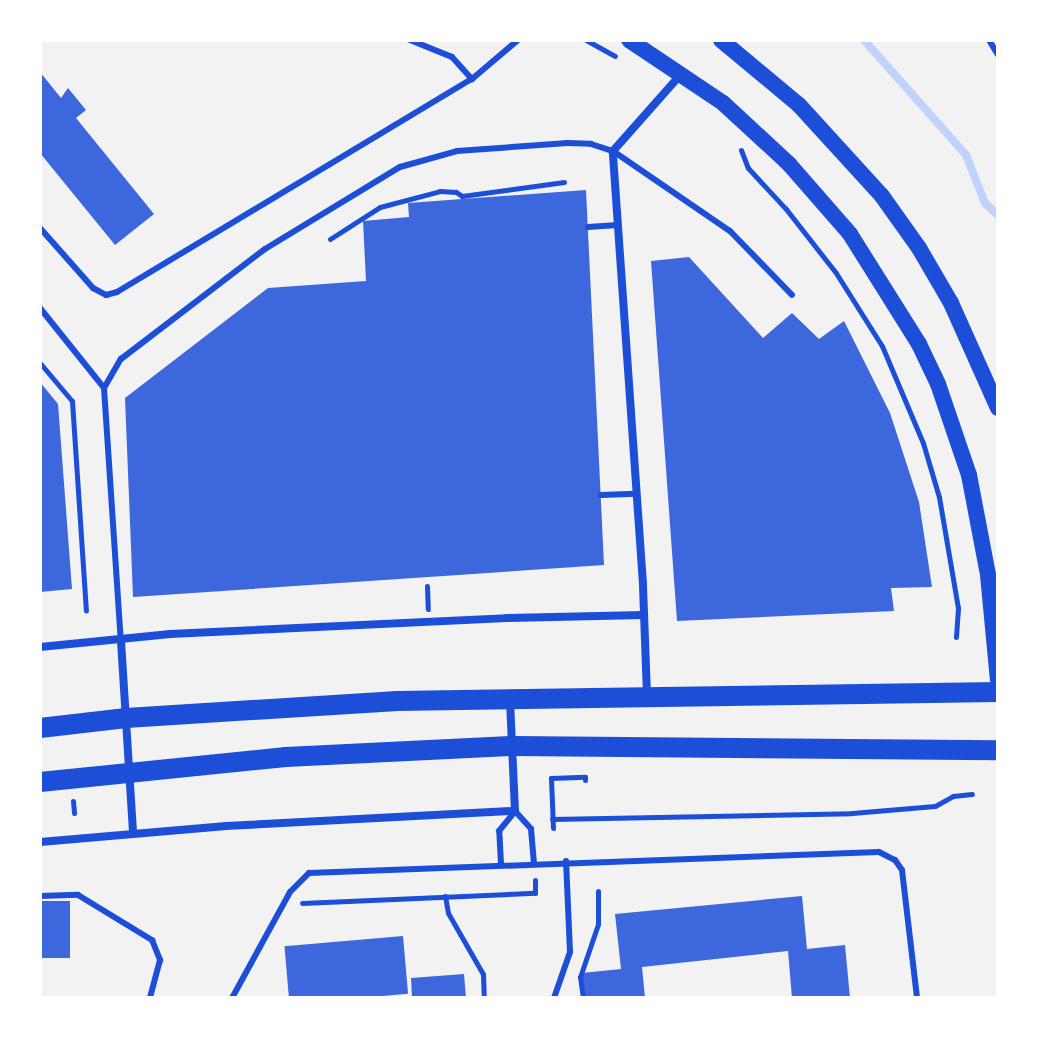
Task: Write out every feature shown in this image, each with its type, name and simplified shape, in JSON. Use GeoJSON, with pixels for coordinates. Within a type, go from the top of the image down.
{"type":"FeatureCollection","features":[{"type":"Feature","properties":{"kind":"main road"},"geometry":{"type":"LineString","coordinates":[[629,40],[682,73],[746,123],[823,200],[877,273],[919,344],[938,384],[969,475],[988,575],[998,680]]}},
{"type":"Feature","properties":{"kind":"main road"},"geometry":{"type":"LineString","coordinates":[[721,40],[799,105],[882,196],[919,248],[951,303],[998,408]]}},
{"type":"Feature","properties":{"kind":"main road"},"geometry":{"type":"LineString","coordinates":[[40,728],[126,718],[282,707],[647,696],[998,692]]}},
{"type":"Feature","properties":{"kind":"main road"},"geometry":{"type":"LineString","coordinates":[[40,782],[286,757],[512,746],[998,750]]}},
{"type":"Feature","properties":{"kind":"street"},"geometry":{"type":"LineString","coordinates":[[647,696],[613,151],[682,73]]}},
{"type":"Feature","properties":{"kind":"street"},"geometry":{"type":"LineString","coordinates":[[40,647],[170,634],[428,621],[644,615]]}},
{"type":"Feature","properties":{"kind":"street"},"geometry":{"type":"LineString","coordinates":[[121,641],[133,833]]}},
{"type":"Feature","properties":{"kind":"street"},"geometry":{"type":"LineString","coordinates":[[40,842],[133,833],[515,811],[510,699]]}},
{"type":"Feature","properties":{"kind":"lane"},"geometry":{"type":"LineString","coordinates":[[410,40],[452,57],[472,79]]}},
{"type":"Feature","properties":{"kind":"lane"},"geometry":{"type":"LineString","coordinates":[[40,228],[93,288],[106,295],[117,292],[472,79],[518,40]]}},
{"type":"Feature","properties":{"kind":"lane"},"geometry":{"type":"LineString","coordinates":[[989,40],[998,55]]}},
{"type":"Feature","properties":{"kind":"lane"},"geometry":{"type":"LineString","coordinates":[[121,641],[104,388],[121,359],[265,249],[400,167],[457,151],[557,143],[591,144],[613,151],[730,231],[792,295]]}},
{"type":"Feature","properties":{"kind":"lane"},"geometry":{"type":"LineString","coordinates":[[588,227],[618,225]]}},
{"type":"Feature","properties":{"kind":"lane"},"geometry":{"type":"LineString","coordinates":[[40,308],[104,388]]}},
{"type":"Feature","properties":{"kind":"lane"},"geometry":{"type":"LineString","coordinates":[[601,495],[636,494]]}},
{"type":"Feature","properties":{"kind":"lane"},"geometry":{"type":"LineString","coordinates":[[501,864],[499,831],[515,811],[531,829],[534,863]]}},
{"type":"Feature","properties":{"kind":"lane"},"geometry":{"type":"LineString","coordinates":[[232,998],[290,892],[309,873],[566,861],[879,852],[895,860],[902,870],[917,998]]}},
{"type":"Feature","properties":{"kind":"lane"},"geometry":{"type":"LineString","coordinates":[[554,998],[570,952],[566,861]]}},
{"type":"Feature","properties":{"kind":"lane"},"geometry":{"type":"LineString","coordinates":[[40,896],[78,895],[152,940],[160,960],[150,998]]}},
{"type":"Feature","properties":{"kind":"path"},"geometry":{"type":"LineString","coordinates":[[748,168],[810,238],[858,304],[882,346],[923,443],[939,497],[958,608],[956,637]]}},
{"type":"Feature","properties":{"kind":"path"},"geometry":{"type":"LineString","coordinates":[[330,239],[380,207],[440,191],[456,192],[462,196],[564,182]]}},
{"type":"Feature","properties":{"kind":"path"},"geometry":{"type":"LineString","coordinates":[[40,363],[72,401],[86,611]]}},
{"type":"Feature","properties":{"kind":"path"},"geometry":{"type":"LineString","coordinates":[[553,828],[551,778],[585,777],[585,780]]}},
{"type":"Feature","properties":{"kind":"path"},"geometry":{"type":"LineString","coordinates":[[552,819],[852,813],[935,806],[953,796],[972,794]]}},
{"type":"Feature","properties":{"kind":"path"},"geometry":{"type":"LineString","coordinates":[[73,800],[74,813]]}},
{"type":"Feature","properties":{"kind":"path"},"geometry":{"type":"LineString","coordinates":[[583,998],[580,977],[590,958],[598,924],[598,891]]}},
{"type":"Feature","properties":{"kind":"path"},"geometry":{"type":"LineString","coordinates":[[298,903],[535,893]]}},
{"type":"Feature","properties":{"kind":"path"},"geometry":{"type":"LineString","coordinates":[[445,896],[448,913],[483,974],[484,998]]}},
{"type":"Feature","properties":{"kind":"building"},"geometry":{"type":"Polygon","coordinates":[[[40,72],[61,98],[68,88],[86,110],[76,118],[154,214],[115,245],[40,153],[40,72]]]}},
{"type":"Feature","properties":{"kind":"building"},"geometry":{"type":"Polygon","coordinates":[[[586,190],[604,565],[133,597],[125,398],[268,288],[366,281],[363,221],[409,217],[408,203],[586,190]]]}},
{"type":"Feature","properties":{"kind":"building"},"geometry":{"type":"Polygon","coordinates":[[[689,257],[763,338],[792,313],[819,339],[844,321],[890,413],[919,502],[932,587],[891,588],[894,611],[677,621],[651,261],[689,257]]]}},
{"type":"Feature","properties":{"kind":"building"},"geometry":{"type":"Polygon","coordinates":[[[40,382],[58,404],[72,589],[40,592],[40,382]]]}},
{"type":"Feature","properties":{"kind":"building"},"geometry":{"type":"Polygon","coordinates":[[[802,896],[807,949],[845,945],[850,998],[792,998],[788,951],[642,967],[645,998],[585,998],[582,973],[621,969],[615,914],[802,896]]]}},
{"type":"Feature","properties":{"kind":"building"},"geometry":{"type":"Polygon","coordinates":[[[40,901],[70,901],[70,958],[40,958],[40,901]]]}},
{"type":"Feature","properties":{"kind":"building"},"geometry":{"type":"Polygon","coordinates":[[[403,936],[408,994],[360,998],[289,998],[284,946],[403,936]]]}},
{"type":"Feature","properties":{"kind":"building"},"geometry":{"type":"Polygon","coordinates":[[[464,974],[466,998],[412,998],[411,978],[464,974]]]}},
{"type":"Feature","properties":{"kind":"waterway"},"geometry":{"type":"LineString","coordinates":[[864,40],[966,155],[985,203],[998,215]]}}]}
